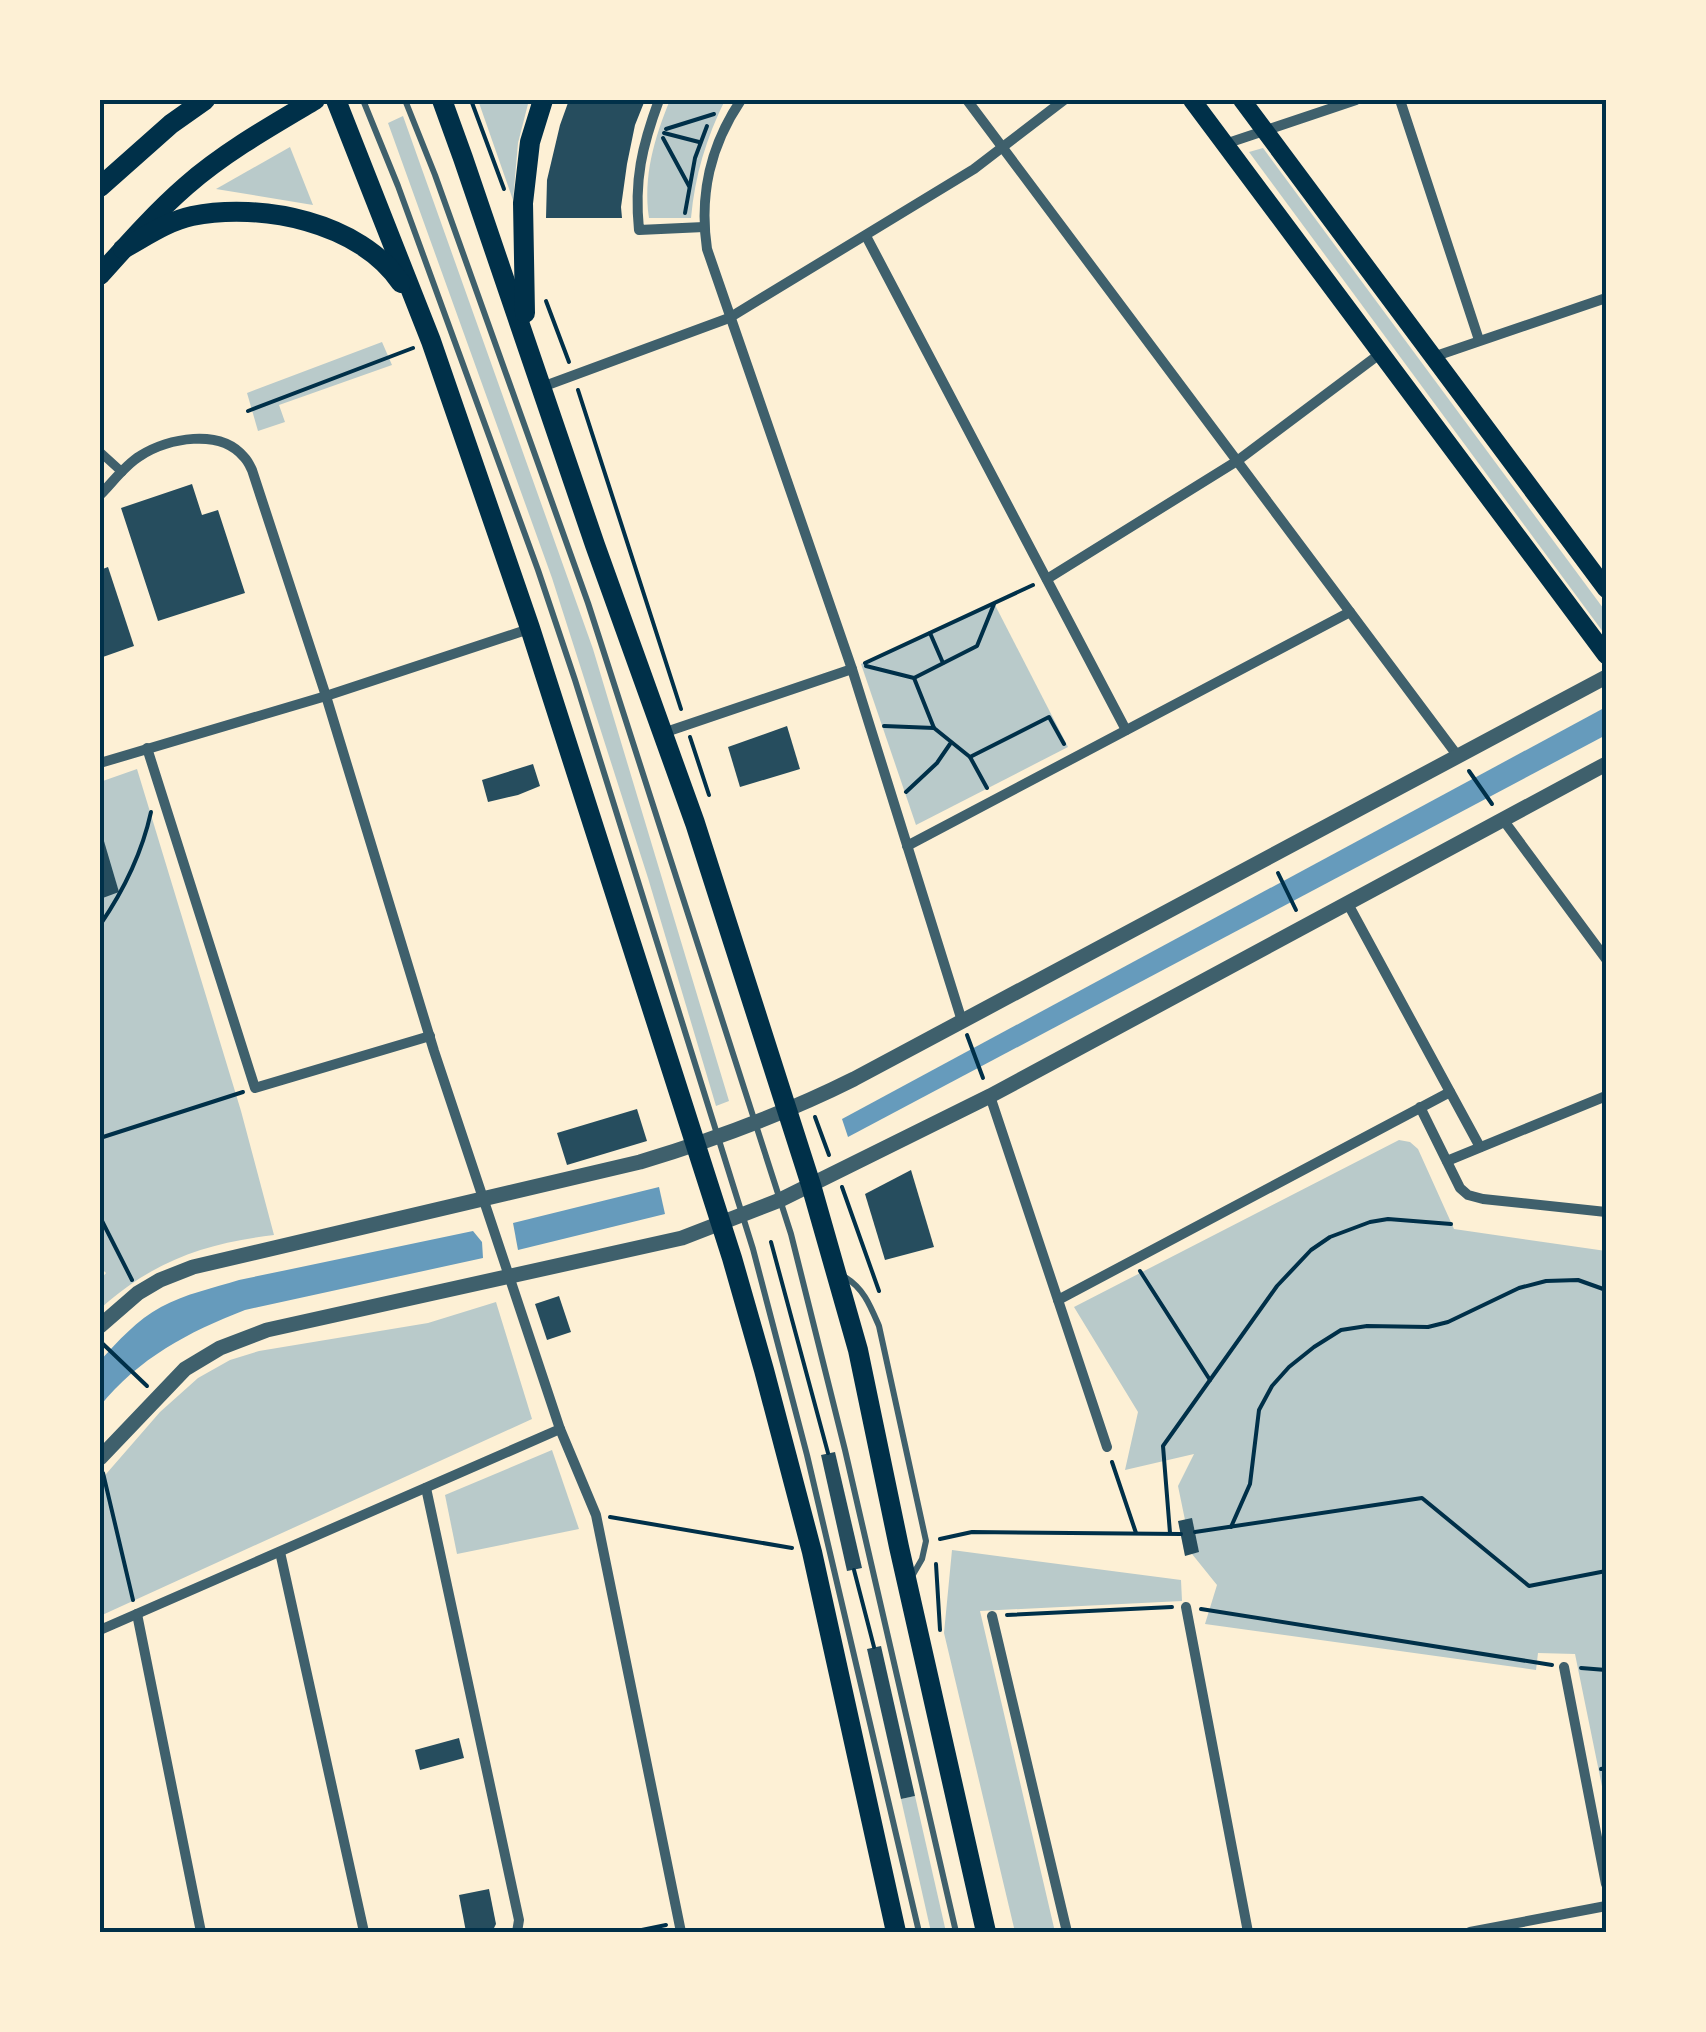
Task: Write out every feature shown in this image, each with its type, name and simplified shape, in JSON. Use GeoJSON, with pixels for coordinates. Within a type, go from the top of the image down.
{"type":"FeatureCollection","features":[{"type":"Feature","properties":{"kind":"main road"},"geometry":{"type":"LineString","coordinates":[[100,187],[204,100]]}},
{"type":"Feature","properties":{"kind":"main road"},"geometry":{"type":"LineString","coordinates":[[100,276],[164,207],[201,174],[316,100]]}},
{"type":"Feature","properties":{"kind":"main road"},"geometry":{"type":"LineString","coordinates":[[336,100],[431,341],[530,628],[720,1224],[812,1552],[896,1932]]}},
{"type":"Feature","properties":{"kind":"main road"},"geometry":{"type":"LineString","coordinates":[[442,100],[695,824],[811,1185],[870,1404],[986,1932]]}},
{"type":"Feature","properties":{"kind":"main road"},"geometry":{"type":"LineString","coordinates":[[526,340],[523,203],[530,142],[543,100]]}},
{"type":"Feature","properties":{"kind":"main road"},"geometry":{"type":"LineString","coordinates":[[1192,100],[1606,655]]}},
{"type":"Feature","properties":{"kind":"main road"},"geometry":{"type":"LineString","coordinates":[[1242,100],[1606,589]]}},
{"type":"Feature","properties":{"kind":"main road"},"geometry":{"type":"LineString","coordinates":[[123,249],[190,216],[242,212],[290,218],[326,227],[374,251],[417,306]]}},
{"type":"Feature","properties":{"kind":"street"},"geometry":{"type":"LineString","coordinates":[[659,100],[636,182],[638,230],[704,226]]}},
{"type":"Feature","properties":{"kind":"street"},"geometry":{"type":"LineString","coordinates":[[741,100],[714,147],[706,184],[707,249],[856,667],[869,725],[962,1022]]}},
{"type":"Feature","properties":{"kind":"street"},"geometry":{"type":"LineString","coordinates":[[967,100],[1457,756]]}},
{"type":"Feature","properties":{"kind":"street"},"geometry":{"type":"LineString","coordinates":[[542,387],[729,318],[974,170],[1064,100]]}},
{"type":"Feature","properties":{"kind":"street"},"geometry":{"type":"LineString","coordinates":[[1225,144],[1356,100]]}},
{"type":"Feature","properties":{"kind":"street"},"geometry":{"type":"LineString","coordinates":[[1400,100],[1479,340]]}},
{"type":"Feature","properties":{"kind":"street"},"geometry":{"type":"LineString","coordinates":[[866,236],[1126,730]]}},
{"type":"Feature","properties":{"kind":"street"},"geometry":{"type":"LineString","coordinates":[[1434,357],[1606,298]]}},
{"type":"Feature","properties":{"kind":"street"},"geometry":{"type":"LineString","coordinates":[[1047,578],[1237,461],[1380,353]]}},
{"type":"Feature","properties":{"kind":"street"},"geometry":{"type":"LineString","coordinates":[[100,495],[137,457],[164,443],[199,439],[228,444],[244,456],[252,470],[502,1256],[560,1430],[596,1515],[680,1927]]}},
{"type":"Feature","properties":{"kind":"street"},"geometry":{"type":"LineString","coordinates":[[100,452],[122,472]]}},
{"type":"Feature","properties":{"kind":"street"},"geometry":{"type":"LineString","coordinates":[[907,846],[1350,612]]}},
{"type":"Feature","properties":{"kind":"street"},"geometry":{"type":"LineString","coordinates":[[100,763],[326,696],[530,628]]}},
{"type":"Feature","properties":{"kind":"street"},"geometry":{"type":"LineString","coordinates":[[663,733],[856,667]]}},
{"type":"Feature","properties":{"kind":"street"},"geometry":{"type":"LineString","coordinates":[[100,1326],[138,1293],[193,1268],[640,1162],[718,1136],[839,1087],[1606,677]]}},
{"type":"Feature","properties":{"kind":"street"},"geometry":{"type":"LineString","coordinates":[[148,748],[255,1088],[430,1036]]}},
{"type":"Feature","properties":{"kind":"street"},"geometry":{"type":"LineString","coordinates":[[100,1460],[185,1369],[220,1348],[267,1330],[682,1238],[780,1200],[990,1096],[1348,904],[1499,814],[1606,764]]}},
{"type":"Feature","properties":{"kind":"street"},"geometry":{"type":"LineString","coordinates":[[1499,814],[1606,960]]}},
{"type":"Feature","properties":{"kind":"street"},"geometry":{"type":"LineString","coordinates":[[1348,904],[1480,1147]]}},
{"type":"Feature","properties":{"kind":"street"},"geometry":{"type":"LineString","coordinates":[[1058,1300],[1450,1092]]}},
{"type":"Feature","properties":{"kind":"street"},"geometry":{"type":"LineString","coordinates":[[990,1096],[1107,1447]]}},
{"type":"Feature","properties":{"kind":"street"},"geometry":{"type":"LineString","coordinates":[[1447,1161],[1606,1096]]}},
{"type":"Feature","properties":{"kind":"street"},"geometry":{"type":"LineString","coordinates":[[1420,1107],[1460,1188],[1468,1195],[1606,1212]]}},
{"type":"Feature","properties":{"kind":"street"},"geometry":{"type":"LineString","coordinates":[[100,1630],[560,1430]]}},
{"type":"Feature","properties":{"kind":"street"},"geometry":{"type":"LineString","coordinates":[[426,1488],[519,1920],[517,1932]]}},
{"type":"Feature","properties":{"kind":"street"},"geometry":{"type":"LineString","coordinates":[[280,1552],[364,1932]]}},
{"type":"Feature","properties":{"kind":"street"},"geometry":{"type":"LineString","coordinates":[[1186,1606],[1248,1932]]}},
{"type":"Feature","properties":{"kind":"street"},"geometry":{"type":"LineString","coordinates":[[137,1614],[202,1932]]}},
{"type":"Feature","properties":{"kind":"street"},"geometry":{"type":"LineString","coordinates":[[992,1616],[1067,1932]]}},
{"type":"Feature","properties":{"kind":"street"},"geometry":{"type":"LineString","coordinates":[[1564,1667],[1606,1884]]}},
{"type":"Feature","properties":{"kind":"street"},"geometry":{"type":"LineString","coordinates":[[1470,1932],[1606,1906]]}},
{"type":"Feature","properties":{"kind":"lane"},"geometry":{"type":"LineString","coordinates":[[363,100],[544,588],[768,1298],[919,1932]]}},
{"type":"Feature","properties":{"kind":"lane"},"geometry":{"type":"LineString","coordinates":[[406,100],[588,603],[780,1200],[824,1362],[956,1932]]}},
{"type":"Feature","properties":{"kind":"path"},"geometry":{"type":"LineString","coordinates":[[659,132],[714,114]]}},
{"type":"Feature","properties":{"kind":"path"},"geometry":{"type":"LineString","coordinates":[[659,132],[714,147]]}},
{"type":"Feature","properties":{"kind":"path"},"geometry":{"type":"LineString","coordinates":[[659,132],[689,186]]}},
{"type":"Feature","properties":{"kind":"path"},"geometry":{"type":"LineString","coordinates":[[248,411],[431,341]]}},
{"type":"Feature","properties":{"kind":"path"},"geometry":{"type":"LineString","coordinates":[[856,667],[1047,578]]}},
{"type":"Feature","properties":{"kind":"path"},"geometry":{"type":"LineString","coordinates":[[856,667],[914,678],[976,646],[994,603]]}},
{"type":"Feature","properties":{"kind":"path"},"geometry":{"type":"LineString","coordinates":[[930,633],[943,664]]}},
{"type":"Feature","properties":{"kind":"path"},"geometry":{"type":"LineString","coordinates":[[914,678],[934,728],[970,757],[994,800]]}},
{"type":"Feature","properties":{"kind":"path"},"geometry":{"type":"LineString","coordinates":[[970,757],[1049,716],[1065,746]]}},
{"type":"Feature","properties":{"kind":"path"},"geometry":{"type":"LineString","coordinates":[[869,725],[934,728]]}},
{"type":"Feature","properties":{"kind":"path"},"geometry":{"type":"LineString","coordinates":[[905,793],[937,763],[952,742]]}},
{"type":"Feature","properties":{"kind":"path"},"geometry":{"type":"LineString","coordinates":[[1468,771],[1499,814]]}},
{"type":"Feature","properties":{"kind":"path"},"geometry":{"type":"LineString","coordinates":[[100,925],[120,895],[141,849],[152,800]]}},
{"type":"Feature","properties":{"kind":"path"},"geometry":{"type":"LineString","coordinates":[[1280,877],[1294,906]]}},
{"type":"Feature","properties":{"kind":"path"},"geometry":{"type":"LineString","coordinates":[[972,1047],[981,1073]]}},
{"type":"Feature","properties":{"kind":"path"},"geometry":{"type":"LineString","coordinates":[[100,1138],[243,1092]]}},
{"type":"Feature","properties":{"kind":"path"},"geometry":{"type":"LineString","coordinates":[[100,1217],[138,1293]]}},
{"type":"Feature","properties":{"kind":"path"},"geometry":{"type":"LineString","coordinates":[[1170,1533],[1163,1446],[1277,1286],[1311,1250],[1330,1237],[1370,1222],[1388,1219],[1451,1224]]}},
{"type":"Feature","properties":{"kind":"path"},"geometry":{"type":"LineString","coordinates":[[765,1244],[778,1238]]}},
{"type":"Feature","properties":{"kind":"path"},"geometry":{"type":"LineString","coordinates":[[772,1242],[828,1453]]}},
{"type":"Feature","properties":{"kind":"path"},"geometry":{"type":"LineString","coordinates":[[1140,1271],[1210,1380]]}},
{"type":"Feature","properties":{"kind":"path"},"geometry":{"type":"LineString","coordinates":[[1231,1527],[1250,1484],[1259,1410],[1272,1386],[1289,1367],[1341,1330],[1367,1326],[1428,1327],[1448,1322],[1518,1288],[1546,1281],[1578,1280],[1606,1290]]}},
{"type":"Feature","properties":{"kind":"path"},"geometry":{"type":"LineString","coordinates":[[106,1346],[140,1381]]}},
{"type":"Feature","properties":{"kind":"path"},"geometry":{"type":"LineString","coordinates":[[1107,1447],[1136,1533]]}},
{"type":"Feature","properties":{"kind":"path"},"geometry":{"type":"LineString","coordinates":[[100,1460],[137,1614]]}},
{"type":"Feature","properties":{"kind":"path"},"geometry":{"type":"LineString","coordinates":[[1196,1532],[1422,1498],[1529,1586],[1606,1571]]}},
{"type":"Feature","properties":{"kind":"path"},"geometry":{"type":"LineString","coordinates":[[596,1515],[812,1552]]}},
{"type":"Feature","properties":{"kind":"path"},"geometry":{"type":"LineString","coordinates":[[935,1540],[972,1532],[1180,1534]]}},
{"type":"Feature","properties":{"kind":"path"},"geometry":{"type":"LineString","coordinates":[[854,1570],[874,1647]]}},
{"type":"Feature","properties":{"kind":"path"},"geometry":{"type":"LineString","coordinates":[[992,1616],[1186,1606],[1564,1667],[1606,1670]]}},
{"type":"Feature","properties":{"kind":"path"},"geometry":{"type":"LineString","coordinates":[[632,1932],[680,1927]]}},
{"type":"Feature","properties":{"kind":"shaded area"},"geometry":{"type":"Polygon","coordinates":[[[478,100],[529,100],[518,143],[513,200],[478,100]]]}},
{"type":"Feature","properties":{"kind":"shaded area"},"geometry":{"type":"Polygon","coordinates":[[[670,100],[725,100],[702,158],[691,218],[649,218],[651,158],[670,100]]]}},
{"type":"Feature","properties":{"kind":"shaded area"},"geometry":{"type":"Polygon","coordinates":[[[403,116],[593,649],[729,1101],[716,1106],[552,578],[388,123],[403,116]]]}},
{"type":"Feature","properties":{"kind":"shaded area"},"geometry":{"type":"Polygon","coordinates":[[[290,147],[313,205],[216,189],[290,147]]]}},
{"type":"Feature","properties":{"kind":"shaded area"},"geometry":{"type":"Polygon","coordinates":[[[1263,148],[1606,612],[1606,636],[1249,152],[1263,148]]]}},
{"type":"Feature","properties":{"kind":"shaded area"},"geometry":{"type":"Polygon","coordinates":[[[382,342],[392,365],[279,405],[285,422],[258,431],[247,393],[382,342]]]}},
{"type":"Feature","properties":{"kind":"shaded area"},"geometry":{"type":"Polygon","coordinates":[[[994,603],[1068,747],[916,825],[861,664],[994,603]]]}},
{"type":"Feature","properties":{"kind":"shaded area"},"geometry":{"type":"Polygon","coordinates":[[[137,769],[241,1111],[274,1235],[225,1243],[181,1257],[140,1278],[100,1309],[100,1280],[106,1273],[100,1267],[100,782],[137,769]]]}},
{"type":"Feature","properties":{"kind":"shaded area"},"geometry":{"type":"Polygon","coordinates":[[[1399,1140],[1418,1149],[1454,1229],[1606,1251],[1606,1806],[1575,1654],[1538,1653],[1536,1670],[1205,1624],[1217,1585],[1192,1554],[1178,1486],[1194,1454],[1125,1470],[1138,1412],[1074,1307],[1399,1140]]]}},
{"type":"Feature","properties":{"kind":"shaded area"},"geometry":{"type":"Polygon","coordinates":[[[496,1302],[532,1419],[100,1616],[100,1481],[160,1412],[198,1378],[230,1360],[259,1351],[428,1323],[496,1302]]]}},
{"type":"Feature","properties":{"kind":"shaded area"},"geometry":{"type":"Polygon","coordinates":[[[552,1450],[579,1529],[457,1554],[445,1495],[552,1450]]]}},
{"type":"Feature","properties":{"kind":"shaded area"},"geometry":{"type":"Polygon","coordinates":[[[952,1550],[1181,1580],[1182,1601],[980,1611],[1055,1932],[1015,1932],[944,1633],[952,1550]]]}},
{"type":"Feature","properties":{"kind":"shaded area"},"geometry":{"type":"Polygon","coordinates":[[[915,1796],[946,1932],[931,1932],[901,1799],[915,1796]]]}},
{"type":"Feature","properties":{"kind":"water"},"geometry":{"type":"Polygon","coordinates":[[[1604,708],[1606,735],[848,1137],[842,1119],[1604,708]]]}},
{"type":"Feature","properties":{"kind":"water"},"geometry":{"type":"Polygon","coordinates":[[[659,1187],[665,1214],[518,1250],[513,1223],[659,1187]]]}},
{"type":"Feature","properties":{"kind":"water"},"geometry":{"type":"Polygon","coordinates":[[[473,1231],[482,1242],[483,1258],[245,1310],[166,1348],[131,1374],[100,1406],[100,1361],[136,1325],[170,1302],[239,1280],[473,1231]]]}},
{"type":"Feature","properties":{"kind":"building"},"geometry":{"type":"Polygon","coordinates":[[[569,100],[645,100],[627,164],[622,218],[546,218],[547,180],[569,100]]]}},
{"type":"Feature","properties":{"kind":"building"},"geometry":{"type":"Polygon","coordinates":[[[192,484],[202,515],[218,510],[245,593],[158,621],[121,508],[192,484]]]}},
{"type":"Feature","properties":{"kind":"building"},"geometry":{"type":"Polygon","coordinates":[[[108,567],[134,646],[100,658],[100,570],[108,567]]]}},
{"type":"Feature","properties":{"kind":"building"},"geometry":{"type":"Polygon","coordinates":[[[787,726],[800,769],[740,787],[728,747],[787,726]]]}},
{"type":"Feature","properties":{"kind":"building"},"geometry":{"type":"Polygon","coordinates":[[[533,764],[540,786],[488,802],[482,780],[533,764]]]}},
{"type":"Feature","properties":{"kind":"building"},"geometry":{"type":"Polygon","coordinates":[[[100,832],[119,892],[100,899],[100,832]]]}},
{"type":"Feature","properties":{"kind":"building"},"geometry":{"type":"Polygon","coordinates":[[[637,1109],[647,1141],[567,1165],[557,1133],[637,1109]]]}},
{"type":"Feature","properties":{"kind":"building"},"geometry":{"type":"Polygon","coordinates":[[[911,1170],[934,1247],[885,1260],[865,1194],[911,1170]]]}},
{"type":"Feature","properties":{"kind":"building"},"geometry":{"type":"Polygon","coordinates":[[[559,1296],[571,1332],[547,1340],[535,1304],[559,1296]]]}},
{"type":"Feature","properties":{"kind":"building"},"geometry":{"type":"Polygon","coordinates":[[[835,1452],[862,1568],[847,1571],[821,1455],[835,1452]]]}},
{"type":"Feature","properties":{"kind":"building"},"geometry":{"type":"Polygon","coordinates":[[[1192,1518],[1199,1552],[1185,1556],[1178,1521],[1192,1518]]]}},
{"type":"Feature","properties":{"kind":"building"},"geometry":{"type":"Polygon","coordinates":[[[881,1646],[915,1796],[901,1799],[867,1649],[881,1646]]]}},
{"type":"Feature","properties":{"kind":"building"},"geometry":{"type":"Polygon","coordinates":[[[459,1738],[464,1758],[420,1770],[415,1750],[459,1738]]]}},
{"type":"Feature","properties":{"kind":"building"},"geometry":{"type":"Polygon","coordinates":[[[489,1889],[496,1924],[492,1932],[466,1932],[459,1895],[489,1889]]]}}]}
